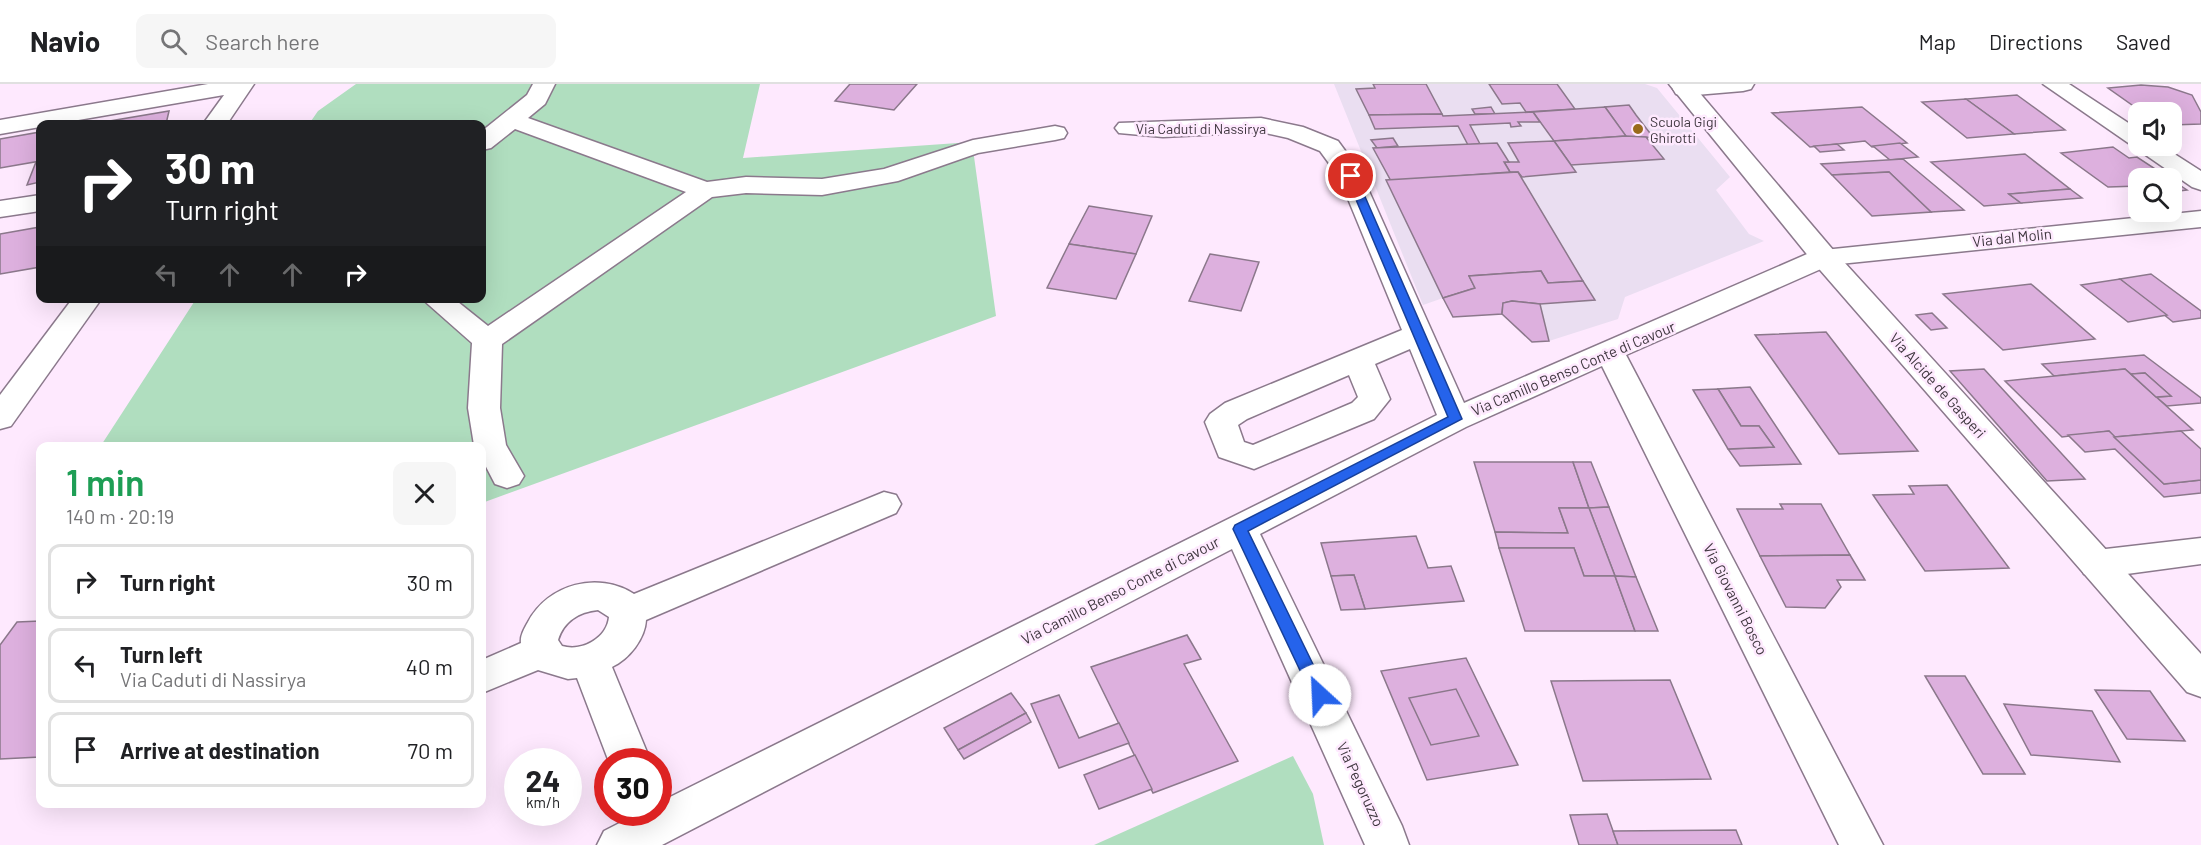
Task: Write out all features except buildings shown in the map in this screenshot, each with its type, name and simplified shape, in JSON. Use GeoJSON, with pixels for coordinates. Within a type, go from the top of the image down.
{"type":"FeatureCollection","features":[{"type":"Feature","properties":{"kind":"street"},"geometry":{"type":"LineString","coordinates":[[486,140],[537,99],[544,84]]}},
{"type":"Feature","properties":{"kind":"street"},"geometry":{"type":"LineString","coordinates":[[1682,86],[1743,84]]}},
{"type":"Feature","properties":{"kind":"street"},"geometry":{"type":"LineString","coordinates":[[2054,84],[2128,134]]}},
{"type":"Feature","properties":{"kind":"street"},"geometry":{"type":"LineString","coordinates":[[218,120],[243,85]]}},
{"type":"Feature","properties":{"kind":"street"},"geometry":{"type":"LineString","coordinates":[[40,120],[243,85]]}},
{"type":"Feature","properties":{"kind":"street","name":"Via Alcide de Gasperi"},"geometry":{"type":"LineString","coordinates":[[1682,86],[1824,257],[2201,681]]}},
{"type":"Feature","properties":{"kind":"street"},"geometry":{"type":"LineString","coordinates":[[513,120],[705,190],[746,185],[822,187],[889,176],[973,147],[1055,133]]}},
{"type":"Feature","properties":{"kind":"street"},"geometry":{"type":"LineString","coordinates":[[0,127],[36,121]]}},
{"type":"Feature","properties":{"kind":"street","name":"Via Caduti di Nassirya"},"geometry":{"type":"LineString","coordinates":[[1127,128],[1162,130],[1261,125],[1295,132],[1329,146],[1351,176],[1455,419]]}},
{"type":"Feature","properties":{"kind":"street"},"geometry":{"type":"LineString","coordinates":[[2161,156],[2201,182]]}},
{"type":"Feature","properties":{"kind":"street"},"geometry":{"type":"LineString","coordinates":[[487,340],[705,190]]}},
{"type":"Feature","properties":{"kind":"street"},"geometry":{"type":"LineString","coordinates":[[0,209],[36,204]]}},
{"type":"Feature","properties":{"kind":"street","name":"Via dal Molin"},"geometry":{"type":"LineString","coordinates":[[1824,257],[2201,219]]}},
{"type":"Feature","properties":{"kind":"street","name":"Via Camillo Benso Conte di Cavour"},"geometry":{"type":"LineString","coordinates":[[672,811],[1240,529],[1455,419],[1610,353],[1824,257]]}},
{"type":"Feature","properties":{"kind":"street"},"geometry":{"type":"LineString","coordinates":[[0,418],[84,303]]}},
{"type":"Feature","properties":{"kind":"street"},"geometry":{"type":"LineString","coordinates":[[441,303],[487,340]]}},
{"type":"Feature","properties":{"kind":"street"},"geometry":{"type":"LineString","coordinates":[[1359,361],[1419,334]]}},
{"type":"Feature","properties":{"kind":"street"},"geometry":{"type":"LineString","coordinates":[[487,340],[484,408],[490,445],[507,476]]}},
{"type":"Feature","properties":{"kind":"street","name":"Via Giovanni Bosco"},"geometry":{"type":"LineString","coordinates":[[1610,353],[1861,845]]}},
{"type":"Feature","properties":{"kind":"street"},"geometry":{"type":"LineString","coordinates":[[628,612],[884,504]]}},
{"type":"Feature","properties":{"kind":"street","name":"Via Pegoruzzo"},"geometry":{"type":"LineString","coordinates":[[1240,529],[1337,731],[1387,840],[1387,845]]}},
{"type":"Feature","properties":{"kind":"street"},"geometry":{"type":"LineString","coordinates":[[2097,564],[2201,551]]}},
{"type":"Feature","properties":{"kind":"street"},"geometry":{"type":"LineString","coordinates":[[587,596],[607,597],[622,603],[628,612],[627,630],[616,646],[590,661],[569,665],[555,662],[543,651],[539,641],[542,627],[550,616],[572,601],[587,596]]}},
{"type":"Feature","properties":{"kind":"street"},"geometry":{"type":"LineString","coordinates":[[486,675],[543,651]]}},
{"type":"Feature","properties":{"kind":"street"},"geometry":{"type":"LineString","coordinates":[[590,661],[624,748]]}},
{"type":"Feature","properties":{"kind":"street","name":"Via Camillo Benso Conte di Cavour"},"geometry":{"type":"LineString","coordinates":[[619,845],[645,826]]}},
{"type":"Feature","properties":{"kind":"shaded area"},"geometry":{"type":"Polygon","coordinates":[[[1334,84],[1645,84],[1657,88],[1730,177],[1716,190],[1749,234],[1764,241],[1625,297],[1618,319],[1549,341],[1532,342],[1502,314],[1453,317],[1443,298],[1423,305],[1334,84]]]}},
{"type":"Feature","properties":{"kind":"green space"},"geometry":{"type":"Polygon","coordinates":[[[356,84],[760,84],[743,158],[972,142],[996,316],[486,502],[486,442],[103,442],[193,303],[486,303],[486,120],[312,120],[318,111],[356,84]]]}},
{"type":"Feature","properties":{"kind":"green space"},"geometry":{"type":"Polygon","coordinates":[[[1293,756],[1313,794],[1324,845],[1094,845],[1293,756]]]}},
{"type":"Feature","properties":{"kind":"place","name":"Scuola Gigi Ghirotti"},"geometry":{"type":"Point","coordinates":[1638,129]}},
{"type":"Feature","properties":{"kind":"route"},"geometry":{"type":"LineString","coordinates":[[1320,695],[1240,529],[1455,419],[1351,176]]}}]}
